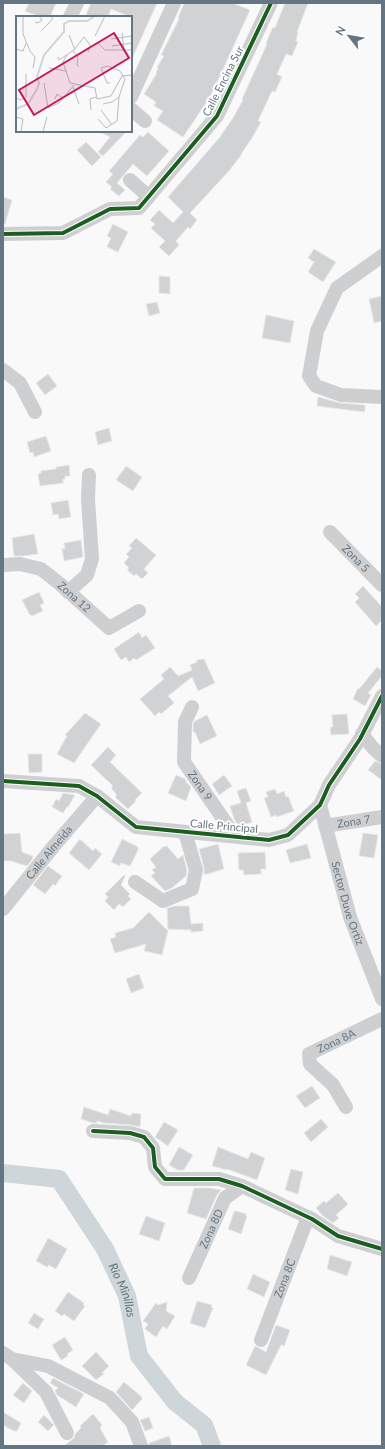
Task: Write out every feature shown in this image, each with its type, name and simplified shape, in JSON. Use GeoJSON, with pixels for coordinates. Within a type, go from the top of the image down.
{"type":"FeatureCollection","features":[{"type":"Feature","properties":{"kind":"street"},"geometry":{"type":"LineString","coordinates":[[70,16],[77,3]]}},
{"type":"Feature","properties":{"kind":"street"},"geometry":{"type":"LineString","coordinates":[[132,96],[174,3]]}},
{"type":"Feature","properties":{"kind":"street","name":"Calle Encina Sur"},"geometry":{"type":"LineString","coordinates":[[3,234],[63,233],[110,209],[139,208],[217,116],[271,3]]}},
{"type":"Feature","properties":{"kind":"street"},"geometry":{"type":"LineString","coordinates":[[132,110],[145,121]]}},
{"type":"Feature","properties":{"kind":"street"},"geometry":{"type":"LineString","coordinates":[[130,180],[149,197]]}},
{"type":"Feature","properties":{"kind":"street"},"geometry":{"type":"LineString","coordinates":[[382,256],[337,288],[317,331],[310,376],[316,386],[341,395],[382,397]]}},
{"type":"Feature","properties":{"kind":"street"},"geometry":{"type":"LineString","coordinates":[[3,370],[20,383],[35,412]]}},
{"type":"Feature","properties":{"kind":"street"},"geometry":{"type":"LineString","coordinates":[[68,592],[87,575],[92,559],[88,475]]}},
{"type":"Feature","properties":{"kind":"street","name":"Zona 5"},"geometry":{"type":"LineString","coordinates":[[330,532],[382,585]]}},
{"type":"Feature","properties":{"kind":"street","name":"Zona 12"},"geometry":{"type":"LineString","coordinates":[[3,565],[20,564],[41,569],[109,628],[139,611]]}},
{"type":"Feature","properties":{"kind":"street","name":"Calle Principal"},"geometry":{"type":"LineString","coordinates":[[3,781],[79,786],[97,796],[136,827],[269,840],[288,835],[320,805],[329,786],[362,734],[382,696]]}},
{"type":"Feature","properties":{"kind":"street","name":"Zona 9"},"geometry":{"type":"LineString","coordinates":[[192,707],[185,722],[184,762],[235,836]]}},
{"type":"Feature","properties":{"kind":"street"},"geometry":{"type":"LineString","coordinates":[[362,734],[373,748],[382,756]]}},
{"type":"Feature","properties":{"kind":"street","name":"Calle Almeida"},"geometry":{"type":"LineString","coordinates":[[3,909],[43,858],[97,796]]}},
{"type":"Feature","properties":{"kind":"street","name":"Sector Duve Ortiz"},"geometry":{"type":"LineString","coordinates":[[320,805],[350,917],[382,999]]}},
{"type":"Feature","properties":{"kind":"street","name":"Zona 7"},"geometry":{"type":"LineString","coordinates":[[325,826],[382,817]]}},
{"type":"Feature","properties":{"kind":"street"},"geometry":{"type":"LineString","coordinates":[[135,882],[163,901],[192,889],[196,870],[185,832]]}},
{"type":"Feature","properties":{"kind":"street","name":"Zona 8A"},"geometry":{"type":"LineString","coordinates":[[346,1107],[333,1086],[310,1064],[309,1054],[382,1019]]}},
{"type":"Feature","properties":{"kind":"street"},"geometry":{"type":"LineString","coordinates":[[93,1132],[130,1133],[144,1137],[153,1148],[155,1167],[165,1179],[219,1179],[242,1186],[308,1217],[338,1236],[382,1248]]}},
{"type":"Feature","properties":{"kind":"street","name":"Zona 8D"},"geometry":{"type":"LineString","coordinates":[[189,1278],[225,1198],[242,1186]]}},
{"type":"Feature","properties":{"kind":"street","name":"Zona 8C"},"geometry":{"type":"LineString","coordinates":[[261,1340],[308,1217]]}},
{"type":"Feature","properties":{"kind":"street"},"geometry":{"type":"LineString","coordinates":[[7,1356],[46,1392],[67,1433]]}},
{"type":"Feature","properties":{"kind":"street"},"geometry":{"type":"LineString","coordinates":[[7,1356],[48,1366],[110,1398],[132,1422],[141,1446]]}},
{"type":"Feature","properties":{"kind":"building"},"geometry":{"type":"Polygon","coordinates":[[[29,3],[56,3],[50,16],[38,16],[25,11],[29,3]]]}},
{"type":"Feature","properties":{"kind":"building"},"geometry":{"type":"Polygon","coordinates":[[[91,3],[157,3],[132,59],[132,16],[111,9],[108,16],[85,16],[91,3]]]}},
{"type":"Feature","properties":{"kind":"building"},"geometry":{"type":"Polygon","coordinates":[[[184,3],[232,3],[250,10],[214,89],[183,137],[157,120],[163,111],[154,106],[156,102],[144,94],[157,73],[157,67],[164,56],[161,55],[179,19],[178,18],[184,3]]]}},
{"type":"Feature","properties":{"kind":"building"},"geometry":{"type":"Polygon","coordinates":[[[285,3],[308,3],[297,32],[296,41],[298,42],[292,56],[286,54],[277,74],[282,77],[275,92],[272,91],[258,121],[261,122],[252,138],[228,172],[190,213],[197,220],[190,229],[188,227],[176,241],[179,245],[169,256],[159,247],[165,241],[151,228],[155,224],[150,220],[159,210],[173,223],[183,212],[168,197],[220,137],[233,118],[243,100],[242,99],[267,44],[266,43],[273,27],[275,28],[285,3]]]}},
{"type":"Feature","properties":{"kind":"building"},"geometry":{"type":"Polygon","coordinates":[[[100,132],[126,132],[103,156],[98,152],[110,137],[100,132]]]}},
{"type":"Feature","properties":{"kind":"building"},"geometry":{"type":"Polygon","coordinates":[[[148,132],[169,151],[147,176],[133,164],[117,183],[125,190],[119,196],[110,189],[112,187],[106,182],[113,174],[109,171],[140,135],[143,137],[148,132]]]}},
{"type":"Feature","properties":{"kind":"building"},"geometry":{"type":"Polygon","coordinates":[[[86,142],[101,157],[92,166],[77,150],[86,142]]]}},
{"type":"Feature","properties":{"kind":"building"},"geometry":{"type":"Polygon","coordinates":[[[3,197],[12,200],[5,224],[3,224],[3,197]]]}},
{"type":"Feature","properties":{"kind":"building"},"geometry":{"type":"Polygon","coordinates":[[[113,224],[128,232],[118,252],[107,247],[111,238],[107,236],[113,224]]]}},
{"type":"Feature","properties":{"kind":"building"},"geometry":{"type":"Polygon","coordinates":[[[314,249],[336,262],[323,282],[308,272],[314,262],[308,258],[314,249]]]}},
{"type":"Feature","properties":{"kind":"building"},"geometry":{"type":"Polygon","coordinates":[[[159,276],[170,277],[170,294],[159,293],[159,276]]]}},
{"type":"Feature","properties":{"kind":"building"},"geometry":{"type":"Polygon","coordinates":[[[382,296],[382,321],[374,323],[369,299],[382,296]]]}},
{"type":"Feature","properties":{"kind":"building"},"geometry":{"type":"Polygon","coordinates":[[[157,302],[160,313],[149,316],[146,304],[157,302]]]}},
{"type":"Feature","properties":{"kind":"building"},"geometry":{"type":"Polygon","coordinates":[[[266,315],[294,321],[290,343],[262,338],[266,315]]]}},
{"type":"Feature","properties":{"kind":"building"},"geometry":{"type":"Polygon","coordinates":[[[48,374],[57,386],[45,395],[36,383],[48,374]]]}},
{"type":"Feature","properties":{"kind":"building"},"geometry":{"type":"Polygon","coordinates":[[[318,397],[340,403],[365,405],[365,412],[317,406],[318,397]]]}},
{"type":"Feature","properties":{"kind":"building"},"geometry":{"type":"Polygon","coordinates":[[[109,428],[112,441],[98,445],[95,432],[109,428]]]}},
{"type":"Feature","properties":{"kind":"building"},"geometry":{"type":"Polygon","coordinates":[[[46,436],[51,451],[34,457],[33,452],[30,453],[27,442],[46,436]]]}},
{"type":"Feature","properties":{"kind":"building"},"geometry":{"type":"Polygon","coordinates":[[[69,465],[70,476],[65,476],[63,483],[40,486],[38,474],[41,473],[41,471],[69,465]]]}},
{"type":"Feature","properties":{"kind":"building"},"geometry":{"type":"Polygon","coordinates":[[[126,466],[142,477],[133,491],[116,480],[126,466]]]}},
{"type":"Feature","properties":{"kind":"building"},"geometry":{"type":"Polygon","coordinates":[[[68,500],[71,517],[59,519],[58,514],[53,515],[51,503],[68,500]]]}},
{"type":"Feature","properties":{"kind":"building"},"geometry":{"type":"Polygon","coordinates":[[[34,534],[38,554],[14,556],[12,538],[34,534]]]}},
{"type":"Feature","properties":{"kind":"building"},"geometry":{"type":"Polygon","coordinates":[[[136,538],[156,555],[144,569],[148,573],[142,579],[136,574],[134,576],[127,570],[129,568],[124,563],[129,557],[126,554],[132,548],[129,546],[136,538]]]}},
{"type":"Feature","properties":{"kind":"building"},"geometry":{"type":"Polygon","coordinates":[[[81,540],[83,557],[64,561],[62,549],[65,548],[64,543],[81,540]]]}},
{"type":"Feature","properties":{"kind":"building"},"geometry":{"type":"Polygon","coordinates":[[[363,586],[382,607],[382,620],[376,626],[355,602],[359,598],[355,594],[363,586]]]}},
{"type":"Feature","properties":{"kind":"building"},"geometry":{"type":"Polygon","coordinates":[[[39,592],[44,603],[40,605],[43,611],[32,616],[22,600],[39,592]]]}},
{"type":"Feature","properties":{"kind":"building"},"geometry":{"type":"Polygon","coordinates":[[[139,632],[142,638],[146,635],[155,648],[136,660],[134,658],[129,662],[126,657],[121,660],[114,649],[139,632]]]}},
{"type":"Feature","properties":{"kind":"building"},"geometry":{"type":"Polygon","coordinates":[[[204,659],[215,683],[198,691],[192,677],[168,696],[174,703],[161,714],[159,712],[155,716],[140,699],[164,679],[161,675],[170,667],[178,676],[192,670],[190,665],[197,662],[197,660],[204,659]]]}},
{"type":"Feature","properties":{"kind":"building"},"geometry":{"type":"Polygon","coordinates":[[[377,667],[382,671],[382,676],[368,693],[371,695],[365,706],[353,699],[358,688],[359,689],[377,667]]]}},
{"type":"Feature","properties":{"kind":"building"},"geometry":{"type":"Polygon","coordinates":[[[85,713],[101,724],[74,763],[57,754],[67,736],[65,735],[85,713]]]}},
{"type":"Feature","properties":{"kind":"building"},"geometry":{"type":"Polygon","coordinates":[[[347,714],[349,734],[331,735],[330,727],[333,727],[332,715],[347,714]]]}},
{"type":"Feature","properties":{"kind":"building"},"geometry":{"type":"Polygon","coordinates":[[[207,715],[217,736],[200,744],[195,732],[193,732],[193,724],[195,721],[207,715]]]}},
{"type":"Feature","properties":{"kind":"building"},"geometry":{"type":"Polygon","coordinates":[[[108,747],[116,755],[110,762],[142,793],[128,809],[115,797],[117,795],[111,788],[113,786],[91,765],[108,747]]]}},
{"type":"Feature","properties":{"kind":"building"},"geometry":{"type":"Polygon","coordinates":[[[28,754],[42,754],[42,772],[29,773],[28,754]]]}},
{"type":"Feature","properties":{"kind":"building"},"geometry":{"type":"Polygon","coordinates":[[[375,761],[382,764],[382,780],[368,770],[375,761]]]}},
{"type":"Feature","properties":{"kind":"building"},"geometry":{"type":"Polygon","coordinates":[[[176,775],[185,779],[191,787],[186,801],[168,793],[176,775]]]}},
{"type":"Feature","properties":{"kind":"building"},"geometry":{"type":"Polygon","coordinates":[[[224,775],[232,786],[219,795],[212,784],[224,775]]]}},
{"type":"Feature","properties":{"kind":"building"},"geometry":{"type":"Polygon","coordinates":[[[246,788],[251,801],[246,803],[252,822],[239,827],[234,819],[230,806],[241,803],[237,791],[246,788]]]}},
{"type":"Feature","properties":{"kind":"building"},"geometry":{"type":"Polygon","coordinates":[[[275,789],[277,794],[284,791],[286,797],[288,796],[294,811],[277,817],[276,815],[271,817],[264,798],[268,797],[266,792],[275,789]]]}},
{"type":"Feature","properties":{"kind":"building"},"geometry":{"type":"Polygon","coordinates":[[[63,793],[75,795],[63,813],[52,807],[56,799],[59,801],[63,793]]]}},
{"type":"Feature","properties":{"kind":"building"},"geometry":{"type":"Polygon","coordinates":[[[20,833],[22,852],[33,856],[32,860],[27,866],[11,861],[3,861],[3,834],[20,833]]]}},
{"type":"Feature","properties":{"kind":"building"},"geometry":{"type":"Polygon","coordinates":[[[363,833],[378,835],[374,858],[359,856],[363,833]]]}},
{"type":"Feature","properties":{"kind":"building"},"geometry":{"type":"Polygon","coordinates":[[[122,839],[138,847],[130,866],[121,863],[120,866],[111,862],[122,839]]]}},
{"type":"Feature","properties":{"kind":"building"},"geometry":{"type":"Polygon","coordinates":[[[79,840],[81,840],[93,851],[95,848],[102,854],[89,870],[69,853],[79,840]]]}},
{"type":"Feature","properties":{"kind":"building"},"geometry":{"type":"Polygon","coordinates":[[[218,844],[224,869],[204,875],[204,868],[199,849],[218,844]]]}},
{"type":"Feature","properties":{"kind":"building"},"geometry":{"type":"Polygon","coordinates":[[[307,844],[311,858],[290,863],[286,850],[307,844]]]}},
{"type":"Feature","properties":{"kind":"building"},"geometry":{"type":"Polygon","coordinates":[[[164,846],[167,846],[178,859],[183,855],[187,870],[186,876],[172,888],[165,891],[151,876],[155,873],[152,870],[156,867],[150,859],[164,846]]]}},
{"type":"Feature","properties":{"kind":"building"},"geometry":{"type":"Polygon","coordinates":[[[265,852],[266,869],[261,869],[261,874],[244,875],[243,870],[239,870],[238,853],[265,852]]]}},
{"type":"Feature","properties":{"kind":"building"},"geometry":{"type":"Polygon","coordinates":[[[48,866],[62,876],[55,886],[53,884],[45,894],[33,885],[48,866]]]}},
{"type":"Feature","properties":{"kind":"building"},"geometry":{"type":"Polygon","coordinates":[[[124,875],[125,876],[121,885],[130,894],[128,896],[131,899],[123,907],[119,904],[114,910],[105,901],[108,897],[105,894],[124,875]]]}},
{"type":"Feature","properties":{"kind":"building"},"geometry":{"type":"Polygon","coordinates":[[[175,906],[189,906],[191,924],[203,923],[203,931],[191,932],[191,930],[168,929],[167,908],[175,906]]]}},
{"type":"Feature","properties":{"kind":"building"},"geometry":{"type":"Polygon","coordinates":[[[149,912],[168,931],[162,955],[144,951],[146,944],[115,953],[110,939],[116,937],[115,933],[133,928],[149,912]]]}},
{"type":"Feature","properties":{"kind":"building"},"geometry":{"type":"Polygon","coordinates":[[[139,974],[144,988],[131,993],[126,979],[139,974]]]}},
{"type":"Feature","properties":{"kind":"building"},"geometry":{"type":"Polygon","coordinates":[[[312,1086],[320,1098],[305,1108],[296,1096],[312,1086]]]}},
{"type":"Feature","properties":{"kind":"building"},"geometry":{"type":"Polygon","coordinates":[[[84,1107],[108,1115],[110,1109],[131,1116],[132,1113],[141,1114],[140,1127],[97,1121],[97,1123],[93,1123],[81,1119],[84,1107]]]}},
{"type":"Feature","properties":{"kind":"building"},"geometry":{"type":"Polygon","coordinates":[[[321,1119],[328,1127],[311,1142],[304,1133],[321,1119]]]}},
{"type":"Feature","properties":{"kind":"building"},"geometry":{"type":"Polygon","coordinates":[[[164,1122],[178,1130],[168,1146],[155,1137],[164,1122]]]}},
{"type":"Feature","properties":{"kind":"building"},"geometry":{"type":"Polygon","coordinates":[[[179,1147],[193,1155],[184,1170],[178,1170],[169,1165],[179,1147]]]}},
{"type":"Feature","properties":{"kind":"building"},"geometry":{"type":"Polygon","coordinates":[[[218,1147],[248,1159],[251,1152],[265,1158],[257,1180],[227,1169],[212,1166],[218,1147]]]}},
{"type":"Feature","properties":{"kind":"building"},"geometry":{"type":"Polygon","coordinates":[[[291,1169],[303,1172],[298,1194],[285,1190],[291,1169]]]}},
{"type":"Feature","properties":{"kind":"building"},"geometry":{"type":"Polygon","coordinates":[[[194,1188],[221,1190],[217,1195],[206,1219],[187,1213],[194,1188]]]}},
{"type":"Feature","properties":{"kind":"building"},"geometry":{"type":"Polygon","coordinates":[[[338,1193],[348,1204],[336,1215],[339,1218],[333,1223],[323,1216],[316,1208],[324,1201],[326,1203],[338,1193]]]}},
{"type":"Feature","properties":{"kind":"building"},"geometry":{"type":"Polygon","coordinates":[[[236,1211],[246,1214],[247,1216],[241,1234],[228,1229],[234,1212],[236,1211]]]}},
{"type":"Feature","properties":{"kind":"building"},"geometry":{"type":"Polygon","coordinates":[[[146,1216],[165,1223],[159,1241],[139,1234],[146,1216]]]}},
{"type":"Feature","properties":{"kind":"building"},"geometry":{"type":"Polygon","coordinates":[[[48,1238],[67,1249],[56,1269],[49,1265],[47,1267],[36,1261],[48,1238]]]}},
{"type":"Feature","properties":{"kind":"building"},"geometry":{"type":"Polygon","coordinates":[[[330,1255],[352,1262],[347,1276],[327,1269],[330,1255]]]}},
{"type":"Feature","properties":{"kind":"building"},"geometry":{"type":"Polygon","coordinates":[[[253,1274],[270,1282],[264,1297],[247,1289],[253,1274]]]}},
{"type":"Feature","properties":{"kind":"building"},"geometry":{"type":"Polygon","coordinates":[[[68,1292],[84,1303],[83,1305],[85,1306],[74,1321],[64,1314],[62,1316],[55,1311],[68,1292]]]}},
{"type":"Feature","properties":{"kind":"building"},"geometry":{"type":"Polygon","coordinates":[[[197,1301],[212,1305],[211,1307],[213,1308],[205,1328],[190,1323],[197,1301]]]}},
{"type":"Feature","properties":{"kind":"building"},"geometry":{"type":"Polygon","coordinates":[[[167,1302],[166,1311],[175,1316],[167,1329],[163,1326],[156,1337],[145,1329],[148,1324],[143,1321],[156,1303],[158,1305],[167,1302]]]}},
{"type":"Feature","properties":{"kind":"building"},"geometry":{"type":"Polygon","coordinates":[[[34,1313],[44,1319],[38,1329],[28,1323],[34,1313]]]}},
{"type":"Feature","properties":{"kind":"building"},"geometry":{"type":"Polygon","coordinates":[[[276,1325],[290,1330],[284,1346],[281,1345],[266,1375],[246,1365],[255,1346],[266,1352],[276,1325]]]}},
{"type":"Feature","properties":{"kind":"building"},"geometry":{"type":"Polygon","coordinates":[[[65,1337],[73,1350],[67,1354],[68,1356],[61,1360],[52,1345],[65,1337]]]}},
{"type":"Feature","properties":{"kind":"building"},"geometry":{"type":"Polygon","coordinates":[[[96,1352],[109,1366],[102,1373],[104,1374],[96,1380],[82,1366],[96,1352]]]}},
{"type":"Feature","properties":{"kind":"building"},"geometry":{"type":"Polygon","coordinates":[[[53,1378],[84,1394],[76,1407],[57,1395],[55,1391],[58,1388],[50,1383],[53,1378]]]}},
{"type":"Feature","properties":{"kind":"building"},"geometry":{"type":"Polygon","coordinates":[[[124,1382],[142,1397],[142,1399],[132,1410],[116,1392],[124,1382]]]}},
{"type":"Feature","properties":{"kind":"building"},"geometry":{"type":"Polygon","coordinates":[[[23,1383],[32,1391],[24,1403],[13,1395],[23,1383]]]}},
{"type":"Feature","properties":{"kind":"building"},"geometry":{"type":"Polygon","coordinates":[[[3,1412],[21,1423],[17,1431],[3,1425],[3,1412]]]}},
{"type":"Feature","properties":{"kind":"building"},"geometry":{"type":"Polygon","coordinates":[[[93,1414],[102,1425],[100,1428],[108,1442],[102,1446],[64,1446],[74,1438],[75,1434],[81,1428],[80,1426],[93,1414]]]}},
{"type":"Feature","properties":{"kind":"building"},"geometry":{"type":"Polygon","coordinates":[[[44,1415],[54,1425],[48,1431],[38,1422],[44,1415]]]}},
{"type":"Feature","properties":{"kind":"building"},"geometry":{"type":"Polygon","coordinates":[[[149,1417],[153,1428],[145,1431],[140,1420],[149,1417]]]}},
{"type":"Feature","properties":{"kind":"building"},"geometry":{"type":"Polygon","coordinates":[[[169,1436],[172,1446],[149,1446],[149,1443],[169,1436]]]}},
{"type":"Feature","properties":{"kind":"waterway","name":"Río Minillas"},"geometry":{"type":"LineString","coordinates":[[3,1173],[59,1179],[105,1249],[127,1296],[139,1356],[175,1402],[204,1425],[212,1446]]}},
{"type":"Feature","properties":{"kind":"cycle path"},"geometry":{"type":"LineString","coordinates":[[3,234],[63,233],[110,209],[139,208],[217,116],[271,3]]}},
{"type":"Feature","properties":{"kind":"cycle path"},"geometry":{"type":"LineString","coordinates":[[3,781],[79,786],[97,796],[136,827],[269,840],[288,835],[320,805],[329,785],[360,739],[382,696]]}},
{"type":"Feature","properties":{"kind":"cycle path"},"geometry":{"type":"LineString","coordinates":[[93,1131],[130,1133],[144,1137],[153,1148],[155,1167],[165,1179],[219,1179],[242,1186],[312,1219],[338,1236],[382,1249]]}}]}
